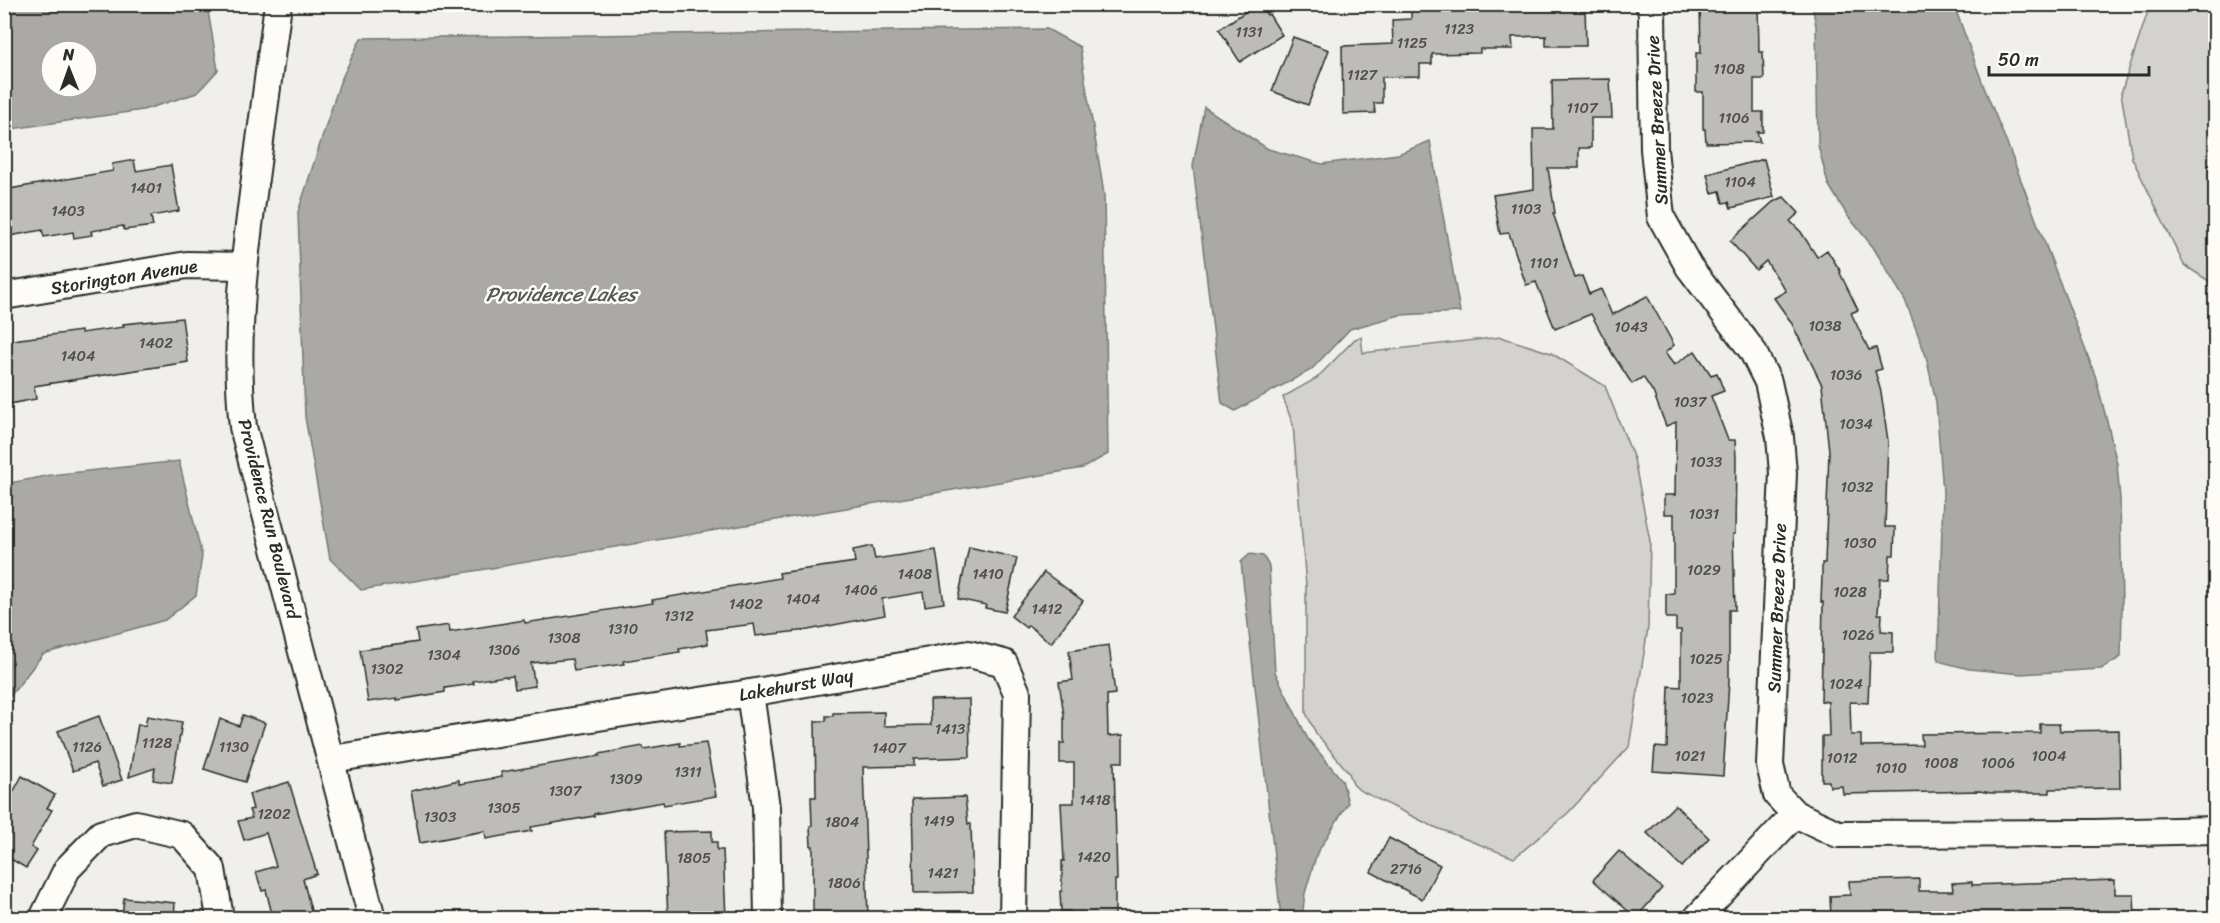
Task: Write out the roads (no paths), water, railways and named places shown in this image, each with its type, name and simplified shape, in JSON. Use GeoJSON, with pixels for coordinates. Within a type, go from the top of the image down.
{"type":"FeatureCollection","features":[{"type":"Feature","properties":{"kind":"street","name":"Providence Run Boulevard"},"geometry":{"type":"LineString","coordinates":[[278,4],[244,266],[238,346],[243,427],[372,918]]}},
{"type":"Feature","properties":{"kind":"street","name":"Summer Breeze Drive"},"geometry":{"type":"LineString","coordinates":[[1649,4],[1652,13],[1654,149],[1661,217],[1689,267],[1752,350],[1768,382],[1780,437],[1783,472],[1770,765],[1777,795],[1795,814],[1838,834],[2216,830]]}},
{"type":"Feature","properties":{"kind":"street","name":"Storington Avenue"},"geometry":{"type":"LineString","coordinates":[[4,296],[187,265],[244,266]]}},
{"type":"Feature","properties":{"kind":"street","name":"Lakehurst Way"},"geometry":{"type":"LineString","coordinates":[[332,759],[750,693],[969,654],[1004,663],[1017,693],[1013,918]]}},
{"type":"Feature","properties":{"kind":"street"},"geometry":{"type":"LineString","coordinates":[[750,693],[766,807],[768,918]]}},
{"type":"Feature","properties":{"kind":"street"},"geometry":{"type":"LineString","coordinates":[[1697,918],[1795,814]]}},
{"type":"Feature","properties":{"kind":"street"},"geometry":{"type":"LineString","coordinates":[[43,918],[67,869],[101,834],[136,824],[182,835],[212,869],[220,918]]}},
{"type":"Feature","properties":{"kind":"water"},"geometry":{"type":"Polygon","coordinates":[[[5,4],[207,5],[218,70],[197,93],[143,110],[5,130],[5,4]]]}},
{"type":"Feature","properties":{"kind":"water"},"geometry":{"type":"Polygon","coordinates":[[[1812,5],[1954,5],[2095,375],[2117,464],[2120,499],[2121,657],[2101,669],[2021,674],[1969,669],[1938,661],[1943,492],[1936,402],[1926,356],[1905,300],[1873,247],[1847,215],[1828,184],[1818,145],[1816,26],[1812,5]]]}},
{"type":"Feature","properties":{"kind":"water","name":"Providence Lakes"},"geometry":{"type":"Polygon","coordinates":[[[1047,29],[1080,47],[1104,195],[1108,454],[1083,468],[361,590],[330,559],[305,417],[298,212],[340,82],[361,38],[1047,29]]]}},
{"type":"Feature","properties":{"kind":"water"},"geometry":{"type":"Polygon","coordinates":[[[1204,107],[1268,149],[1322,164],[1398,154],[1430,141],[1460,312],[1400,315],[1350,329],[1311,370],[1235,411],[1222,403],[1193,166],[1204,107]]]}},
{"type":"Feature","properties":{"kind":"water"},"geometry":{"type":"Polygon","coordinates":[[[179,461],[202,556],[196,595],[165,620],[43,654],[5,703],[5,484],[51,475],[179,461]]]}},
{"type":"Feature","properties":{"kind":"water"},"geometry":{"type":"Polygon","coordinates":[[[1250,554],[1263,556],[1269,566],[1275,672],[1308,739],[1342,780],[1348,803],[1317,853],[1305,893],[1302,918],[1281,918],[1241,562],[1250,554]]]}}]}
